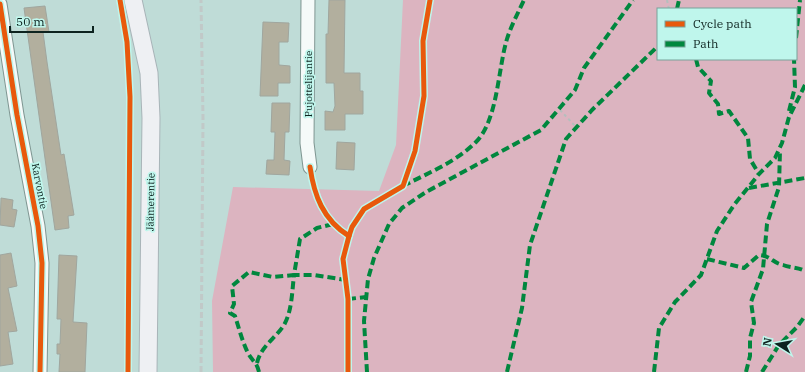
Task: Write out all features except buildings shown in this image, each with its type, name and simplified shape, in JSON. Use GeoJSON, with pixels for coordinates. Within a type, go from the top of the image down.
{"type":"FeatureCollection","features":[{"type":"Feature","properties":{"kind":"main road","name":"Jäämerentie"},"geometry":{"type":"LineString","coordinates":[[134,0],[149,73],[151,118],[148,372]]}},
{"type":"Feature","properties":{"kind":"main road","name":"Jäämerentie"},"geometry":{"type":"LineString","coordinates":[[140,0],[142,34]]}},
{"type":"Feature","properties":{"kind":"street","name":"Pujottelijantie"},"geometry":{"type":"LineString","coordinates":[[308,0],[307,143],[310,167]]}},
{"type":"Feature","properties":{"kind":"street","name":"Karvontie"},"geometry":{"type":"LineString","coordinates":[[0,4],[17,115],[38,226],[42,262],[40,372]]}},
{"type":"Feature","properties":{"kind":"path"},"geometry":{"type":"LineString","coordinates":[[560,110],[576,127]]}},
{"type":"Feature","properties":{"kind":"shaded area"},"geometry":{"type":"Polygon","coordinates":[[[403,0],[805,0],[805,372],[213,372],[212,301],[233,187],[379,191],[396,145],[403,0]]]}},
{"type":"Feature","properties":{"kind":"railway"},"geometry":{"type":"LineString","coordinates":[[201,0],[203,118],[201,372]]}},
{"type":"Feature","properties":{"kind":"marked path"},"geometry":{"type":"LineString","coordinates":[[403,186],[441,167],[460,155],[476,142],[483,132],[489,121],[493,107],[507,39],[524,0]]}},
{"type":"Feature","properties":{"kind":"marked path"},"geometry":{"type":"LineString","coordinates":[[367,372],[364,321],[368,279],[374,258],[389,224],[402,208],[426,192],[541,130],[575,90],[584,68],[633,0]]}},
{"type":"Feature","properties":{"kind":"marked path"},"geometry":{"type":"LineString","coordinates":[[677,8],[679,0]]}},
{"type":"Feature","properties":{"kind":"marked path"},"geometry":{"type":"LineString","coordinates":[[797,28],[800,0]]}},
{"type":"Feature","properties":{"kind":"marked path"},"geometry":{"type":"LineString","coordinates":[[507,372],[522,308],[530,245],[566,139],[592,110],[657,47]]}},
{"type":"Feature","properties":{"kind":"marked path"},"geometry":{"type":"LineString","coordinates":[[696,60],[698,67],[711,81],[709,93],[718,104],[719,114],[729,111],[748,138],[750,159],[759,174]]}},
{"type":"Feature","properties":{"kind":"marked path"},"geometry":{"type":"LineString","coordinates":[[789,111],[795,87],[794,60]]}},
{"type":"Feature","properties":{"kind":"marked path"},"geometry":{"type":"LineString","coordinates":[[654,372],[659,328],[675,302],[701,275],[717,231],[734,205],[759,174],[775,158],[782,143],[789,117],[805,85]]}},
{"type":"Feature","properties":{"kind":"marked path"},"geometry":{"type":"LineString","coordinates":[[746,372],[750,356],[750,338],[754,323],[751,302],[763,269],[767,224],[779,187],[780,150]]}},
{"type":"Feature","properties":{"kind":"marked path"},"geometry":{"type":"LineString","coordinates":[[749,188],[805,178]]}},
{"type":"Feature","properties":{"kind":"marked path"},"geometry":{"type":"LineString","coordinates":[[259,372],[242,339],[235,316],[230,313],[234,304],[232,286],[249,272],[273,277],[294,275],[300,239],[317,228],[333,224]]}},
{"type":"Feature","properties":{"kind":"marked path"},"geometry":{"type":"LineString","coordinates":[[707,259],[744,268],[759,255],[780,264],[805,271]]}},
{"type":"Feature","properties":{"kind":"marked path"},"geometry":{"type":"LineString","coordinates":[[257,363],[262,352],[287,320],[294,275],[314,275],[346,280]]}},
{"type":"Feature","properties":{"kind":"marked path"},"geometry":{"type":"LineString","coordinates":[[348,299],[366,297]]}},
{"type":"Feature","properties":{"kind":"marked path"},"geometry":{"type":"LineString","coordinates":[[762,372],[779,345],[797,327],[805,316]]}},
{"type":"Feature","properties":{"kind":"cycle path"},"geometry":{"type":"LineString","coordinates":[[120,0],[127,42],[130,97],[128,372]]}},
{"type":"Feature","properties":{"kind":"cycle path"},"geometry":{"type":"LineString","coordinates":[[348,372],[348,299],[343,259],[352,227],[364,209],[403,186],[415,151],[424,96],[423,41],[430,0]]}},
{"type":"Feature","properties":{"kind":"cycle path"},"geometry":{"type":"LineString","coordinates":[[0,4],[17,115],[38,226],[42,263],[40,372]]}},
{"type":"Feature","properties":{"kind":"cycle path"},"geometry":{"type":"LineString","coordinates":[[310,167],[317,197],[326,215],[340,230],[349,236]]}}]}
